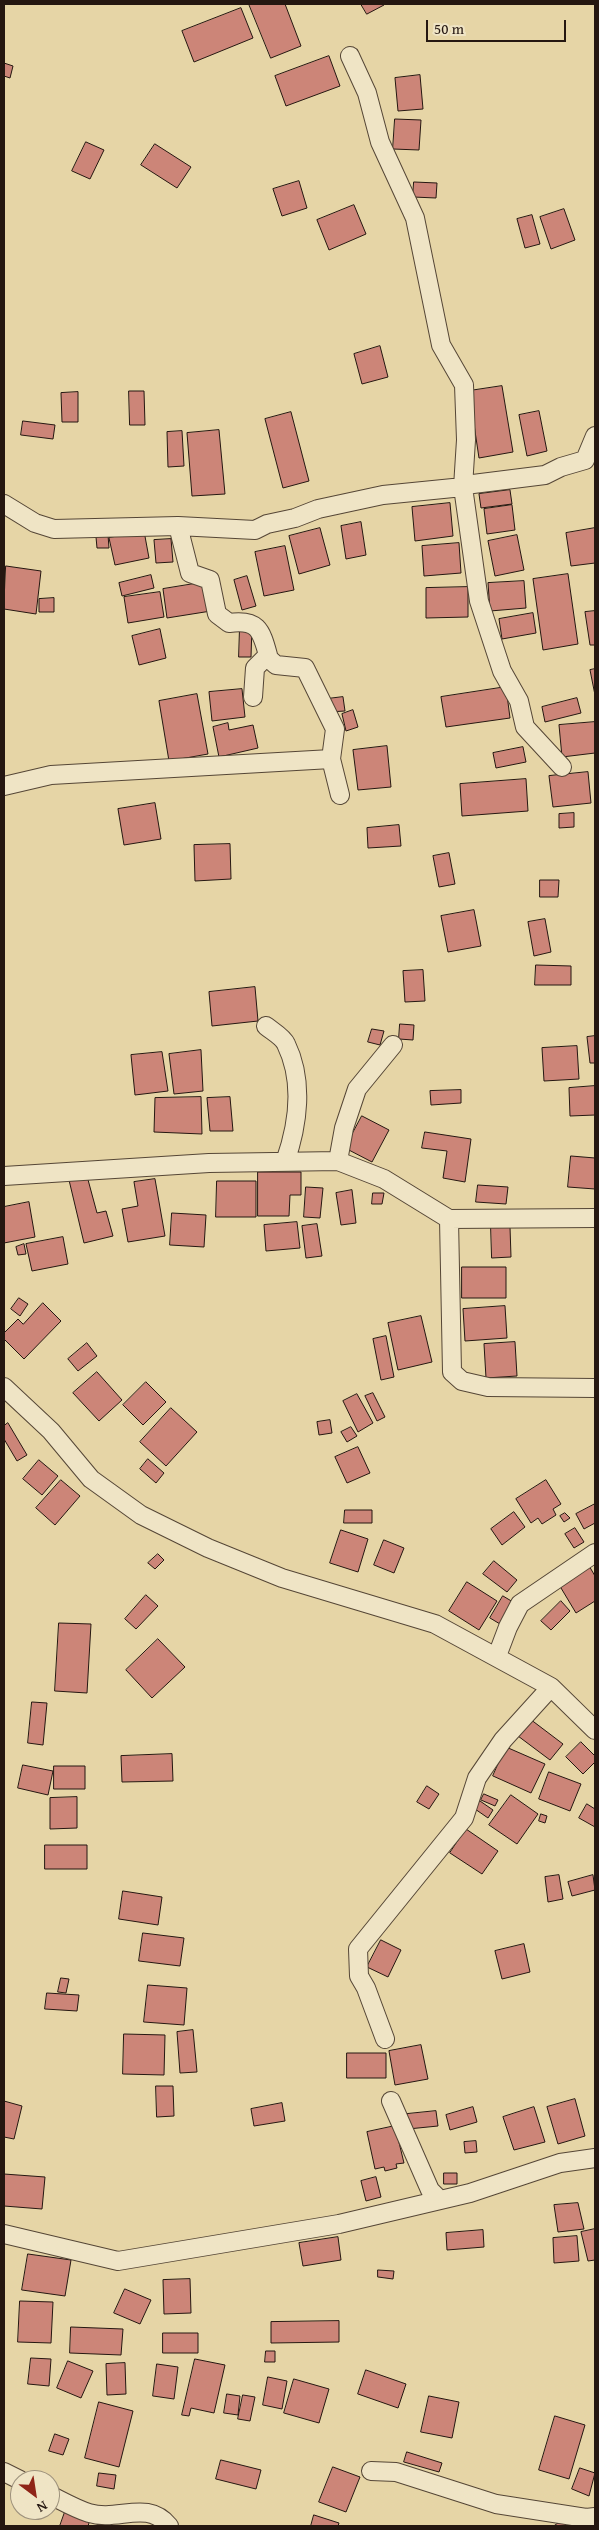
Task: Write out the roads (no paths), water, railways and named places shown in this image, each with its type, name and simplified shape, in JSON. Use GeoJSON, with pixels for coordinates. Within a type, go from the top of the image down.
{"type":"FeatureCollection","features":[{"type":"Feature","properties":{"kind":"street"},"geometry":{"type":"LineString","coordinates":[[350,56],[367,93],[380,142],[415,218],[441,345],[464,385],[466,440],[463,488],[479,601],[502,671],[519,701],[526,727],[562,767]]}},
{"type":"Feature","properties":{"kind":"street"},"geometry":{"type":"LineString","coordinates":[[4,504],[35,523],[54,528],[178,526],[255,530],[267,524],[295,518],[318,509],[383,494],[463,488],[473,484],[545,475],[561,467],[590,461],[595,436]]}},
{"type":"Feature","properties":{"kind":"street"},"geometry":{"type":"LineString","coordinates":[[178,526],[190,573],[210,580],[217,614],[229,623],[245,621],[253,624],[264,640],[267,658],[276,665],[305,668],[335,729],[331,759],[340,795]]}},
{"type":"Feature","properties":{"kind":"street"},"geometry":{"type":"LineString","coordinates":[[253,697],[255,668],[267,658]]}},
{"type":"Feature","properties":{"kind":"street"},"geometry":{"type":"LineString","coordinates":[[4,786],[51,775],[331,759]]}},
{"type":"Feature","properties":{"kind":"street"},"geometry":{"type":"LineString","coordinates":[[266,1026],[286,1042],[296,1078],[295,1134],[285,1162]]}},
{"type":"Feature","properties":{"kind":"street"},"geometry":{"type":"LineString","coordinates":[[338,1161],[344,1128],[357,1089],[393,1045]]}},
{"type":"Feature","properties":{"kind":"street"},"geometry":{"type":"LineString","coordinates":[[4,1176],[209,1163],[338,1161],[384,1179],[448,1219],[595,1218]]}},
{"type":"Feature","properties":{"kind":"street"},"geometry":{"type":"LineString","coordinates":[[448,1219],[452,1372],[462,1381],[488,1387],[595,1388]]}},
{"type":"Feature","properties":{"kind":"street"},"geometry":{"type":"LineString","coordinates":[[4,1387],[51,1432],[91,1478],[141,1515],[208,1548],[282,1578],[435,1624],[551,1687],[595,1730]]}},
{"type":"Feature","properties":{"kind":"street"},"geometry":{"type":"LineString","coordinates":[[497,1656],[508,1627],[520,1604],[595,1553]]}},
{"type":"Feature","properties":{"kind":"street"},"geometry":{"type":"LineString","coordinates":[[385,2039],[366,1988],[358,1976],[358,1949],[464,1818],[477,1778],[503,1740],[551,1687]]}},
{"type":"Feature","properties":{"kind":"street"},"geometry":{"type":"LineString","coordinates":[[391,2101],[430,2190],[438,2199]]}},
{"type":"Feature","properties":{"kind":"street"},"geometry":{"type":"LineString","coordinates":[[4,2234],[118,2261],[339,2224],[438,2199],[470,2193],[560,2163],[578,2162],[595,2158]]}},
{"type":"Feature","properties":{"kind":"street"},"geometry":{"type":"LineString","coordinates":[[371,2471],[396,2472],[496,2504],[586,2518],[595,2517]]}},
{"type":"Feature","properties":{"kind":"street"},"geometry":{"type":"LineString","coordinates":[[60,2500],[89,2513],[115,2516],[152,2513],[162,2518],[169,2526]]}}]}
